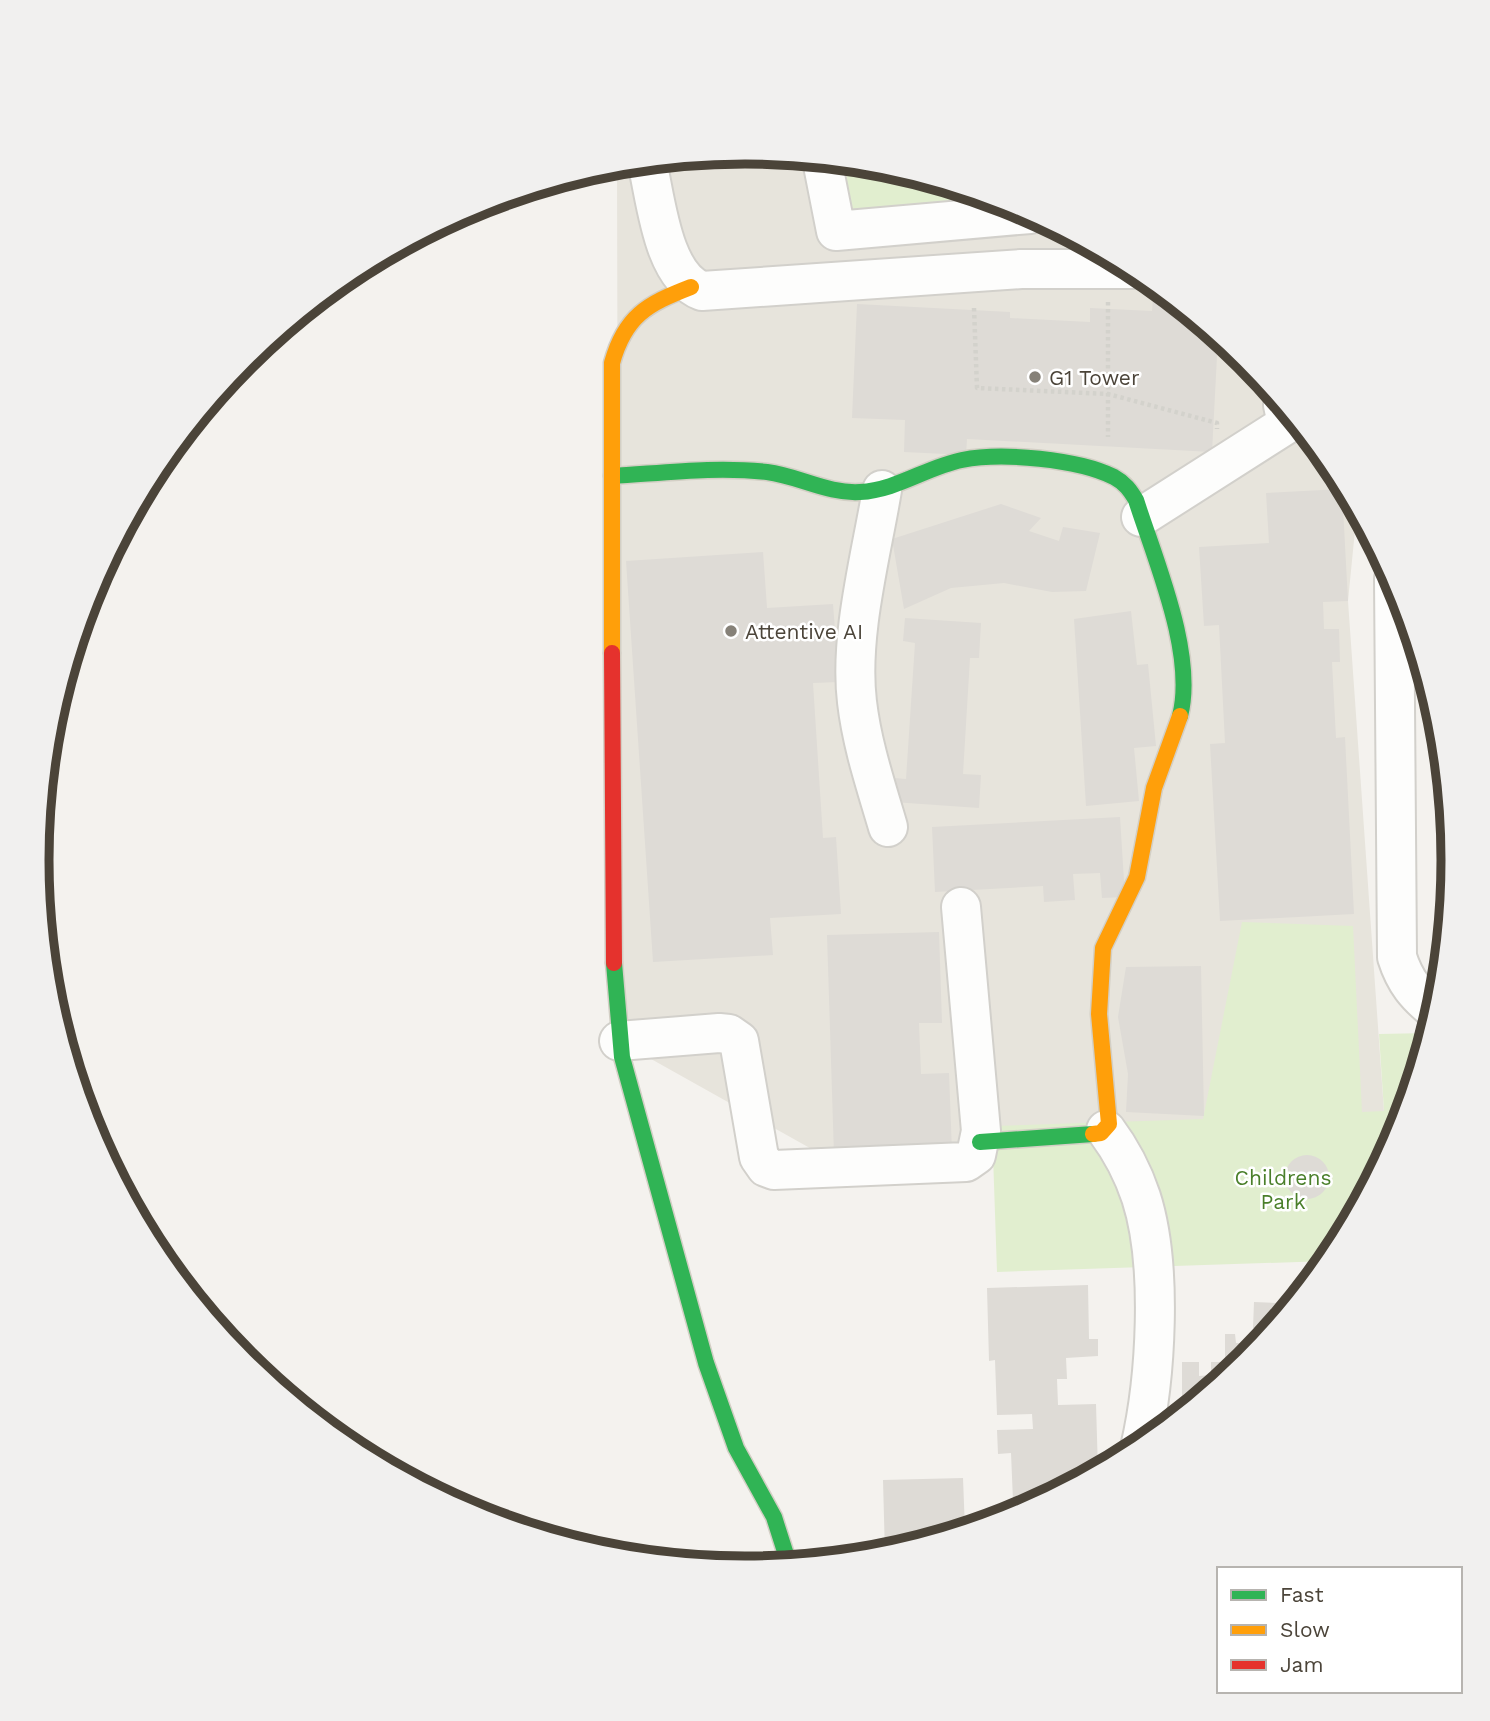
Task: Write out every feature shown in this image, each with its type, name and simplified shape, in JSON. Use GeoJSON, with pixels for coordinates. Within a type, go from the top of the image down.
{"type":"FeatureCollection","features":[{"type":"Feature","properties":{"kind":"street"},"geometry":{"type":"LineString","coordinates":[[824,169],[836,231],[1008,216]]}},
{"type":"Feature","properties":{"kind":"street"},"geometry":{"type":"LineString","coordinates":[[649,171],[670,258],[678,274],[691,287]]}},
{"type":"Feature","properties":{"kind":"street"},"geometry":{"type":"LineString","coordinates":[[786,1555],[774,1517],[736,1448],[706,1363],[619,1041],[612,930],[612,363],[617,340],[629,320],[655,301],[691,287],[718,291],[1021,269],[1121,280]]}},
{"type":"Feature","properties":{"kind":"street"},"geometry":{"type":"LineString","coordinates":[[1141,517],[1284,422]]}},
{"type":"Feature","properties":{"kind":"street"},"geometry":{"type":"LineString","coordinates":[[612,475],[744,471],[797,478],[831,489],[858,493],[882,490],[933,469],[978,457],[1038,459],[1116,478],[1127,486],[1141,517],[1172,624],[1183,684],[1183,702],[1154,789],[1142,863],[1130,894],[1117,910],[1103,950],[1101,1017],[1109,1124],[1107,1130],[1101,1133],[980,1142]]}},
{"type":"Feature","properties":{"kind":"street"},"geometry":{"type":"LineString","coordinates":[[882,490],[856,658],[856,700],[863,741],[888,827]]}},
{"type":"Feature","properties":{"kind":"street"},"geometry":{"type":"LineString","coordinates":[[1394,611],[1397,957],[1403,977],[1426,1003]]}},
{"type":"Feature","properties":{"kind":"street"},"geometry":{"type":"LineString","coordinates":[[619,1041],[719,1033],[729,1034],[738,1041],[759,1157],[766,1167],[774,1170],[966,1162],[976,1155],[980,1142],[961,907]]}},
{"type":"Feature","properties":{"kind":"street"},"geometry":{"type":"LineString","coordinates":[[1107,1130],[1120,1149],[1140,1195],[1152,1257],[1153,1340],[1142,1432]]}},
{"type":"Feature","properties":{"kind":"path"},"geometry":{"type":"LineString","coordinates":[[1108,394],[1121,280]]}},
{"type":"Feature","properties":{"kind":"path"},"geometry":{"type":"LineString","coordinates":[[974,305],[976,388],[1108,394],[1217,423],[1218,468]]}},
{"type":"Feature","properties":{"kind":"shaded area"},"geometry":{"type":"Polygon","coordinates":[[[745,164],[836,170],[925,188],[969,201],[1053,236],[1132,282],[1169,308],[1237,368],[1268,402],[1324,474],[1355,526],[1348,601],[1384,1112],[842,1166],[619,1041],[617,177],[654,170],[745,164]]]}},
{"type":"Feature","properties":{"kind":"green space"},"geometry":{"type":"Polygon","coordinates":[[[823,169],[925,188],[969,201],[1032,226],[836,241],[823,169]]]}},
{"type":"Feature","properties":{"kind":"green space","name":"Childrens Park"},"geometry":{"type":"Polygon","coordinates":[[[1242,922],[1353,926],[1362,1112],[1384,1111],[1379,1034],[1419,1033],[1388,1127],[1348,1209],[1313,1261],[997,1272],[992,1126],[1203,1119],[1242,922]]]}},
{"type":"Feature","properties":{"kind":"building","name":"G1 Tower"},"geometry":{"type":"Polygon","coordinates":[[[1155,298],[1217,350],[1212,452],[967,439],[966,455],[904,452],[905,420],[852,418],[857,304],[1010,312],[1010,318],[1090,322],[1090,308],[1152,311],[1155,298]]]}},
{"type":"Feature","properties":{"kind":"building"},"geometry":{"type":"Polygon","coordinates":[[[1334,489],[1343,504],[1348,601],[1323,602],[1324,629],[1339,629],[1340,662],[1332,662],[1336,738],[1345,737],[1354,914],[1220,921],[1210,744],[1225,743],[1219,625],[1204,626],[1199,547],[1269,543],[1266,493],[1334,489]]]}},
{"type":"Feature","properties":{"kind":"building"},"geometry":{"type":"Polygon","coordinates":[[[1001,504],[1041,518],[1029,531],[1059,541],[1063,527],[1100,533],[1086,591],[1052,592],[1004,583],[951,588],[904,609],[892,539],[1001,504]]]}},
{"type":"Feature","properties":{"kind":"building"},"geometry":{"type":"Polygon","coordinates":[[[763,552],[767,608],[833,604],[839,682],[813,683],[823,838],[836,837],[841,914],[770,918],[773,955],[653,962],[626,561],[763,552]]]}},
{"type":"Feature","properties":{"kind":"building"},"geometry":{"type":"Polygon","coordinates":[[[1131,611],[1137,665],[1148,664],[1156,746],[1134,748],[1139,801],[1086,806],[1074,619],[1131,611]]]}},
{"type":"Feature","properties":{"kind":"building"},"geometry":{"type":"Polygon","coordinates":[[[905,618],[981,623],[979,658],[970,658],[963,774],[981,775],[979,808],[893,802],[894,778],[906,779],[915,643],[903,641],[905,618]]]}},
{"type":"Feature","properties":{"kind":"building"},"geometry":{"type":"Polygon","coordinates":[[[1120,817],[1125,897],[1102,898],[1100,873],[1073,874],[1075,900],[1044,902],[1043,886],[935,892],[932,827],[1120,817]]]}},
{"type":"Feature","properties":{"kind":"building"},"geometry":{"type":"Polygon","coordinates":[[[939,932],[942,1023],[919,1023],[921,1074],[949,1073],[952,1152],[834,1155],[827,935],[939,932]]]}},
{"type":"Feature","properties":{"kind":"building"},"geometry":{"type":"Polygon","coordinates":[[[1201,966],[1204,1116],[1126,1112],[1128,1074],[1118,1017],[1126,967],[1201,966]]]}},
{"type":"Feature","properties":{"kind":"building"},"geometry":{"type":"Polygon","coordinates":[[[1307,1155],[1316,1156],[1323,1161],[1328,1168],[1328,1186],[1323,1193],[1316,1198],[1307,1199],[1298,1198],[1291,1193],[1286,1186],[1285,1177],[1286,1168],[1291,1161],[1298,1156],[1307,1155]]]}},
{"type":"Feature","properties":{"kind":"building"},"geometry":{"type":"Polygon","coordinates":[[[1088,1285],[1089,1339],[1098,1339],[1098,1356],[1066,1358],[1067,1379],[1057,1379],[1058,1405],[1096,1404],[1098,1460],[1018,1501],[1013,1501],[1011,1453],[998,1454],[997,1430],[1033,1429],[1032,1414],[997,1415],[995,1360],[989,1361],[987,1288],[1088,1285]]]}},
{"type":"Feature","properties":{"kind":"building"},"geometry":{"type":"Polygon","coordinates":[[[1254,1302],[1279,1303],[1259,1328],[1253,1328],[1254,1302]]]}},
{"type":"Feature","properties":{"kind":"building"},"geometry":{"type":"Polygon","coordinates":[[[1225,1334],[1235,1334],[1236,1343],[1246,1343],[1182,1402],[1182,1362],[1199,1362],[1199,1376],[1211,1375],[1211,1362],[1225,1362],[1225,1334]]]}},
{"type":"Feature","properties":{"kind":"building"},"geometry":{"type":"Polygon","coordinates":[[[1154,1413],[1168,1414],[1154,1423],[1154,1413]]]}},
{"type":"Feature","properties":{"kind":"building"},"geometry":{"type":"Polygon","coordinates":[[[963,1478],[965,1521],[885,1542],[883,1480],[963,1478]]]}},
{"type":"Feature","properties":{"kind":"traffic: fast"},"geometry":{"type":"LineString","coordinates":[[612,476],[748,470],[779,474],[825,488],[860,492],[887,487],[962,460],[1018,457],[1081,466],[1114,477],[1127,487],[1136,500],[1171,607],[1183,665],[1180,716]]}},
{"type":"Feature","properties":{"kind":"traffic: fast"},"geometry":{"type":"LineString","coordinates":[[614,963],[622,1057],[706,1363],[736,1448],[774,1517],[786,1555]]}},
{"type":"Feature","properties":{"kind":"traffic: fast"},"geometry":{"type":"LineString","coordinates":[[980,1142],[1093,1134]]}},
{"type":"Feature","properties":{"kind":"traffic: slow"},"geometry":{"type":"LineString","coordinates":[[612,653],[612,363],[624,334],[640,314],[662,299],[691,287]]}},
{"type":"Feature","properties":{"kind":"traffic: slow"},"geometry":{"type":"LineString","coordinates":[[1093,1134],[1101,1133],[1109,1124],[1099,1014],[1103,948],[1137,877],[1154,788],[1180,716]]}},
{"type":"Feature","properties":{"kind":"traffic: jam"},"geometry":{"type":"LineString","coordinates":[[612,653],[614,963]]}},
{"type":"Feature","properties":{"kind":"place","name":"G1 Tower"},"geometry":{"type":"Point","coordinates":[1035,377]}},
{"type":"Feature","properties":{"kind":"place","name":"Attentive AI"},"geometry":{"type":"Point","coordinates":[731,631]}}]}
